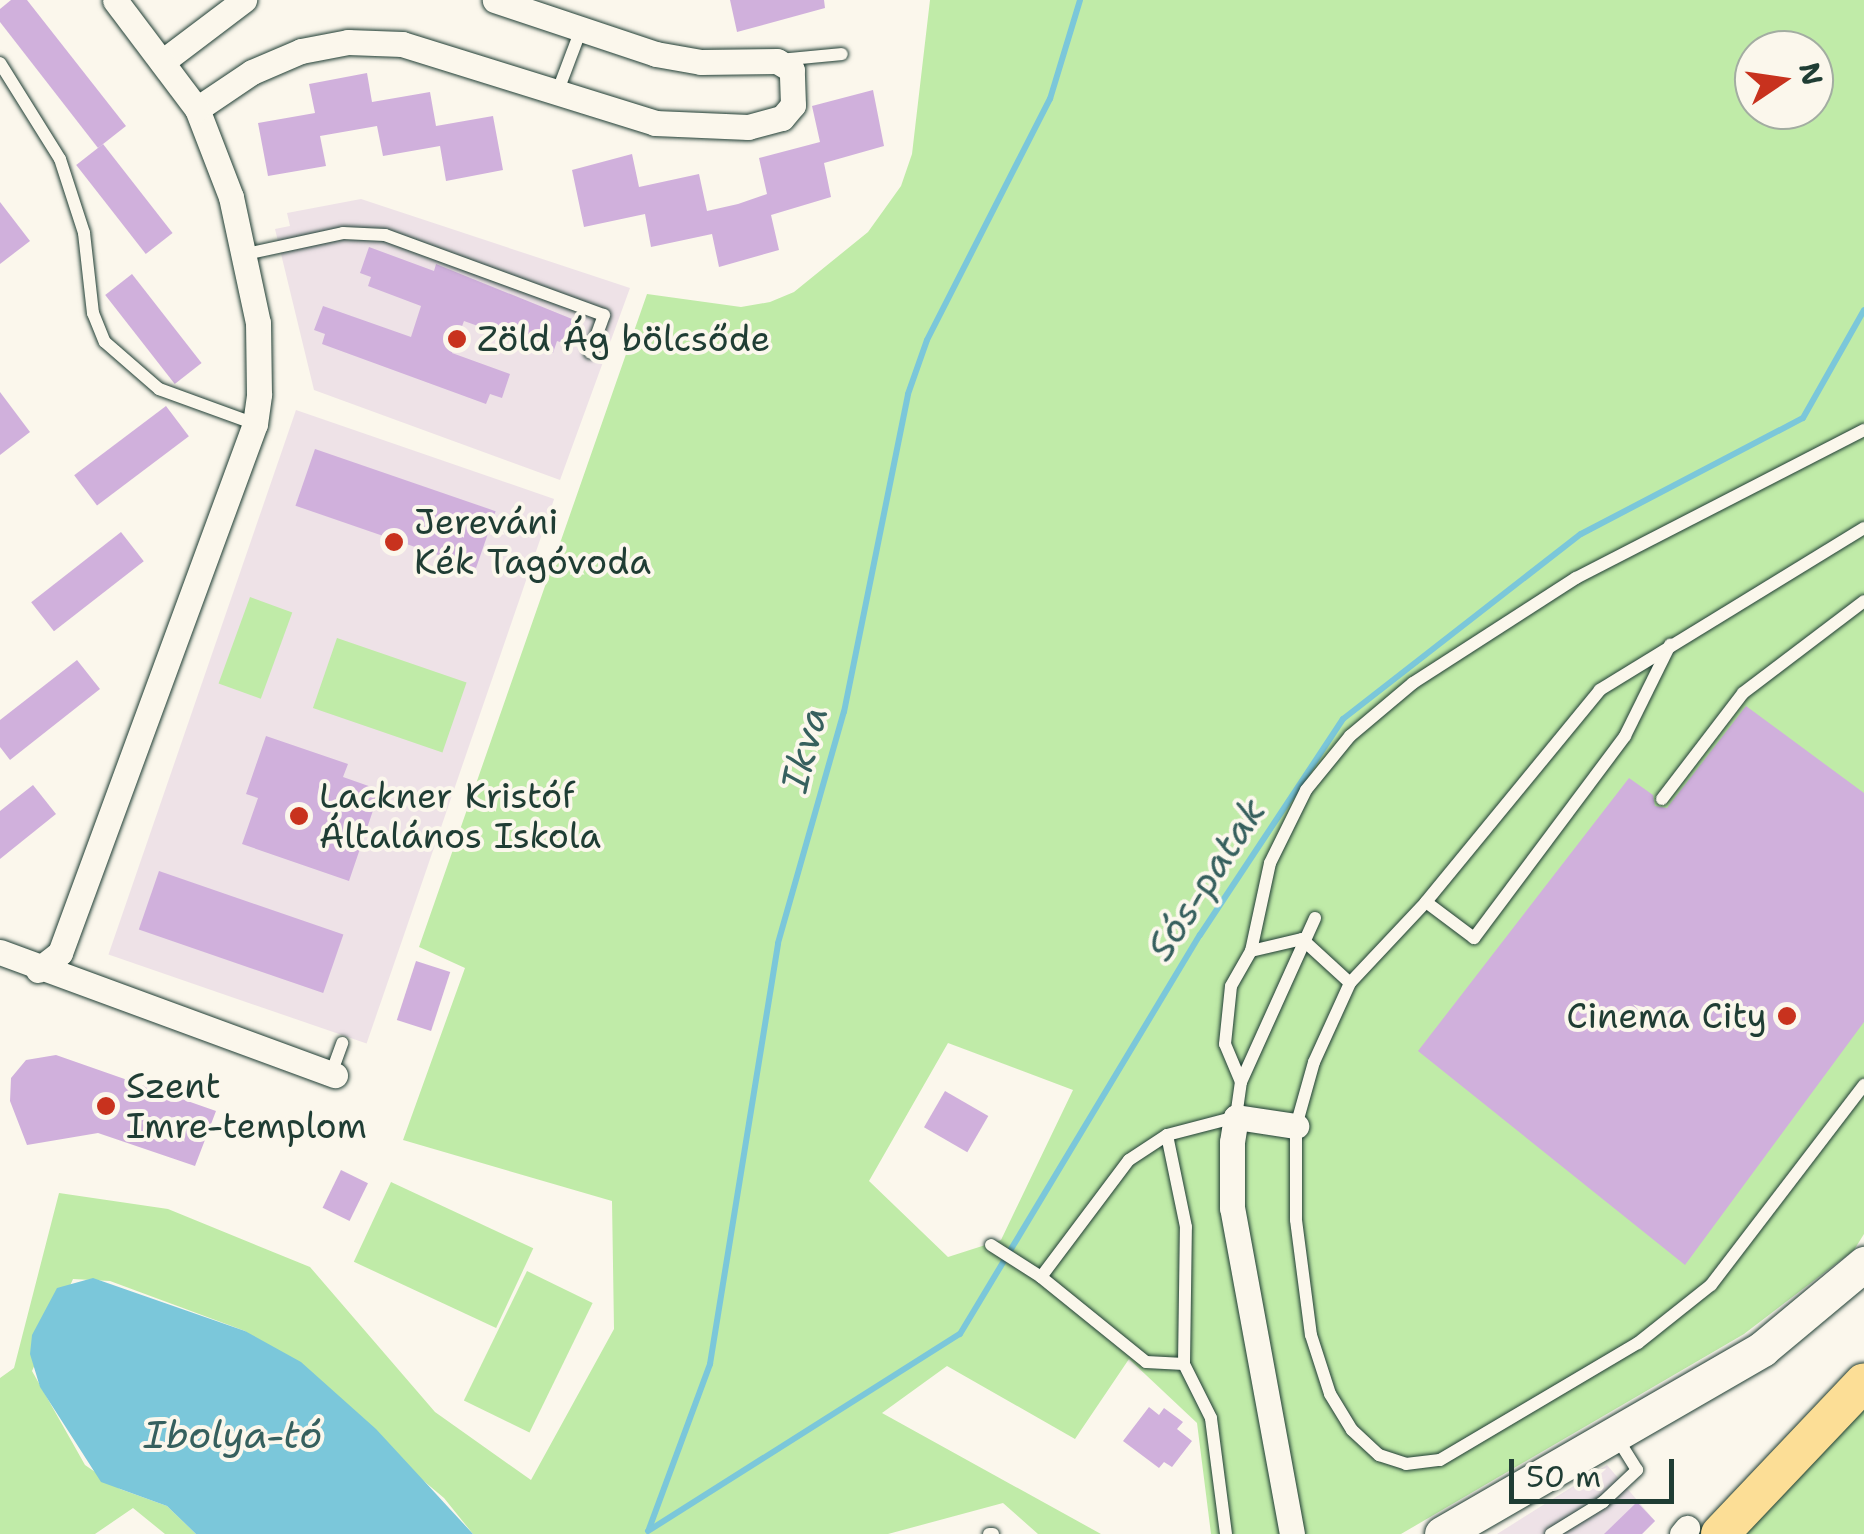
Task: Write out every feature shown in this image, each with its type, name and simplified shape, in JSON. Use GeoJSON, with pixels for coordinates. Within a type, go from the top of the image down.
{"type":"FeatureCollection","features":[{"type":"Feature","properties":{"kind":"main road"},"geometry":{"type":"LineString","coordinates":[[1690,1528],[1864,1382]]}},
{"type":"Feature","properties":{"kind":"street"},"geometry":{"type":"LineString","coordinates":[[38,970],[60,953],[255,424],[261,359],[246,254],[197,109],[114,0]]}},
{"type":"Feature","properties":{"kind":"street"},"geometry":{"type":"LineString","coordinates":[[162,62],[244,0]]}},
{"type":"Feature","properties":{"kind":"street"},"geometry":{"type":"LineString","coordinates":[[197,109],[268,65],[348,42],[402,44],[655,123],[748,128],[782,118],[793,106],[792,70],[778,60],[702,62],[580,32],[495,0]]}},
{"type":"Feature","properties":{"kind":"street"},"geometry":{"type":"LineString","coordinates":[[0,952],[38,970],[332,1076]]}},
{"type":"Feature","properties":{"kind":"street"},"geometry":{"type":"LineString","coordinates":[[1293,1533],[1232,1208],[1236,1117],[1296,1126]]}},
{"type":"Feature","properties":{"kind":"street"},"geometry":{"type":"LineString","coordinates":[[1442,1534],[1762,1349],[1864,1264]]}},
{"type":"Feature","properties":{"kind":"lane"},"geometry":{"type":"LineString","coordinates":[[557,94],[580,32]]}},
{"type":"Feature","properties":{"kind":"lane"},"geometry":{"type":"LineString","coordinates":[[778,60],[842,54]]}},
{"type":"Feature","properties":{"kind":"lane"},"geometry":{"type":"LineString","coordinates":[[0,64],[60,159],[84,233],[93,313],[105,342],[158,390],[255,424]]}},
{"type":"Feature","properties":{"kind":"lane"},"geometry":{"type":"LineString","coordinates":[[246,254],[344,232],[385,235],[604,315],[590,353]]}},
{"type":"Feature","properties":{"kind":"lane"},"geometry":{"type":"LineString","coordinates":[[1241,1082],[1225,1044],[1231,986],[1250,951],[1270,862],[1306,790],[1350,736],[1413,684],[1576,578],[1864,430]]}},
{"type":"Feature","properties":{"kind":"lane"},"geometry":{"type":"LineString","coordinates":[[1864,528],[1600,690],[1426,902],[1350,983],[1314,1062],[1296,1126],[1296,1220],[1316,1350],[1352,1430],[1379,1455],[1406,1464],[1440,1460],[1638,1342],[1710,1285],[1864,1086]]}},
{"type":"Feature","properties":{"kind":"lane"},"geometry":{"type":"LineString","coordinates":[[1662,799],[1743,693],[1864,601]]}},
{"type":"Feature","properties":{"kind":"lane"},"geometry":{"type":"LineString","coordinates":[[1426,902],[1474,938],[1625,736],[1670,646]]}},
{"type":"Feature","properties":{"kind":"lane"},"geometry":{"type":"LineString","coordinates":[[1040,1277],[1130,1160],[1166,1136],[1236,1117],[1241,1082],[1315,918]]}},
{"type":"Feature","properties":{"kind":"lane"},"geometry":{"type":"LineString","coordinates":[[1250,951],[1302,940]]}},
{"type":"Feature","properties":{"kind":"lane"},"geometry":{"type":"LineString","coordinates":[[1302,940],[1350,983]]}},
{"type":"Feature","properties":{"kind":"lane"},"geometry":{"type":"LineString","coordinates":[[332,1076],[342,1043]]}},
{"type":"Feature","properties":{"kind":"lane"},"geometry":{"type":"LineString","coordinates":[[1166,1136],[1186,1227],[1184,1364],[1210,1418],[1226,1534]]}},
{"type":"Feature","properties":{"kind":"lane"},"geometry":{"type":"LineString","coordinates":[[994,1247],[1040,1277],[1146,1362],[1184,1364]]}},
{"type":"Feature","properties":{"kind":"lane"},"geometry":{"type":"LineString","coordinates":[[1551,1534],[1603,1502],[1637,1470],[1614,1435]]}},
{"type":"Feature","properties":{"kind":"shaded area","name":"Zöld Ág bölcsőde"},"geometry":{"type":"Polygon","coordinates":[[[361,199],[630,288],[560,480],[314,390],[275,229],[290,226],[287,213],[361,199]]]}},
{"type":"Feature","properties":{"kind":"shaded area","name":"Lackner Kristóf Általános Iskola"},"geometry":{"type":"Polygon","coordinates":[[[296,410],[554,499],[367,1043],[108,955],[296,410]]]}},
{"type":"Feature","properties":{"kind":"shaded area"},"geometry":{"type":"Polygon","coordinates":[[[1607,1465],[1655,1521],[1642,1534],[1497,1534],[1607,1465]]]}},
{"type":"Feature","properties":{"kind":"green space"},"geometry":{"type":"Polygon","coordinates":[[[930,0],[1864,0],[1864,1234],[1854,1250],[1744,1334],[1401,1534],[1211,1534],[1197,1423],[1129,1359],[1075,1439],[947,1366],[882,1413],[1101,1534],[1038,1534],[1003,1503],[888,1534],[473,1534],[444,1498],[245,1331],[110,1281],[73,1279],[32,1371],[85,1465],[120,1489],[167,1506],[196,1534],[165,1534],[133,1508],[95,1534],[0,1534],[0,1378],[14,1368],[59,1193],[168,1209],[310,1267],[435,1412],[531,1480],[614,1329],[612,1201],[403,1140],[465,968],[419,947],[647,294],[741,307],[770,302],[794,292],[868,232],[901,186],[912,154],[930,0]],[[948,1043],[869,1181],[948,1257],[1001,1240],[1073,1090],[948,1043]]]}},
{"type":"Feature","properties":{"kind":"green space"},"geometry":{"type":"Polygon","coordinates":[[[250,597],[292,612],[261,699],[219,683],[250,597]]]}},
{"type":"Feature","properties":{"kind":"green space"},"geometry":{"type":"Polygon","coordinates":[[[337,638],[467,683],[442,753],[313,708],[337,638]]]}},
{"type":"Feature","properties":{"kind":"green space"},"geometry":{"type":"Polygon","coordinates":[[[391,1182],[533,1248],[496,1328],[354,1262],[391,1182]]]}},
{"type":"Feature","properties":{"kind":"green space"},"geometry":{"type":"Polygon","coordinates":[[[527,1271],[593,1303],[529,1432],[464,1400],[527,1271]]]}},
{"type":"Feature","properties":{"kind":"green space"},"geometry":{"type":"Polygon","coordinates":[[[1864,1402],[1864,1534],[1739,1534],[1864,1402]]]}},
{"type":"Feature","properties":{"kind":"water","name":"Ibolya-tó"},"geometry":{"type":"Polygon","coordinates":[[[93,1278],[245,1331],[301,1362],[376,1429],[473,1534],[196,1534],[167,1506],[101,1482],[40,1387],[30,1354],[32,1335],[57,1288],[93,1278]]]}},
{"type":"Feature","properties":{"kind":"building"},"geometry":{"type":"Polygon","coordinates":[[[11,0],[27,0],[126,126],[98,148],[0,22],[0,9],[11,0]]]}},
{"type":"Feature","properties":{"kind":"building"},"geometry":{"type":"Polygon","coordinates":[[[730,0],[824,0],[825,8],[737,32],[730,0]]]}},
{"type":"Feature","properties":{"kind":"building"},"geometry":{"type":"Polygon","coordinates":[[[367,73],[372,102],[430,92],[436,126],[493,116],[503,170],[446,181],[440,146],[383,156],[377,126],[320,136],[326,166],[268,176],[258,123],[315,113],[309,84],[367,73]]]}},
{"type":"Feature","properties":{"kind":"building"},"geometry":{"type":"Polygon","coordinates":[[[873,90],[884,146],[824,163],[831,197],[771,215],[779,250],[719,267],[712,234],[651,247],[645,214],[584,227],[572,170],[632,154],[639,187],[699,174],[707,211],[738,204],[767,194],[759,158],[820,142],[812,106],[873,90]]]}},
{"type":"Feature","properties":{"kind":"building"},"geometry":{"type":"Polygon","coordinates":[[[103,144],[173,233],[146,254],[76,165],[103,144]]]}},
{"type":"Feature","properties":{"kind":"building"},"geometry":{"type":"Polygon","coordinates":[[[0,202],[30,241],[0,264],[0,202]]]}},
{"type":"Feature","properties":{"kind":"building"},"geometry":{"type":"Polygon","coordinates":[[[369,247],[434,271],[436,264],[577,321],[569,345],[557,341],[553,353],[464,321],[452,353],[510,374],[502,398],[490,394],[486,404],[322,344],[325,334],[314,330],[323,306],[411,337],[421,306],[368,286],[371,277],[360,273],[369,247]]]}},
{"type":"Feature","properties":{"kind":"building"},"geometry":{"type":"Polygon","coordinates":[[[132,274],[202,363],[175,384],[105,295],[132,274]]]}},
{"type":"Feature","properties":{"kind":"building"},"geometry":{"type":"Polygon","coordinates":[[[0,392],[30,432],[0,455],[0,392]]]}},
{"type":"Feature","properties":{"kind":"building"},"geometry":{"type":"Polygon","coordinates":[[[166,406],[189,436],[97,506],[74,475],[166,406]]]}},
{"type":"Feature","properties":{"kind":"building"},"geometry":{"type":"Polygon","coordinates":[[[315,449],[496,511],[476,568],[295,506],[315,449]]]}},
{"type":"Feature","properties":{"kind":"building"},"geometry":{"type":"Polygon","coordinates":[[[121,532],[144,561],[54,631],[31,602],[121,532]]]}},
{"type":"Feature","properties":{"kind":"building"},"geometry":{"type":"Polygon","coordinates":[[[77,660],[100,689],[10,760],[0,747],[0,720],[77,660]]]}},
{"type":"Feature","properties":{"kind":"building"},"geometry":{"type":"Polygon","coordinates":[[[1746,706],[1864,793],[1864,1022],[1685,1265],[1418,1051],[1629,778],[1653,795],[1655,806],[1667,808],[1746,706]]]}},
{"type":"Feature","properties":{"kind":"building"},"geometry":{"type":"Polygon","coordinates":[[[266,736],[348,764],[343,777],[380,790],[349,881],[242,844],[258,798],[246,794],[266,736]]]}},
{"type":"Feature","properties":{"kind":"building"},"geometry":{"type":"Polygon","coordinates":[[[33,785],[56,814],[0,859],[0,811],[33,785]]]}},
{"type":"Feature","properties":{"kind":"building"},"geometry":{"type":"Polygon","coordinates":[[[159,871],[343,934],[323,993],[139,930],[159,871]]]}},
{"type":"Feature","properties":{"kind":"building"},"geometry":{"type":"Polygon","coordinates":[[[416,961],[450,972],[431,1031],[397,1020],[416,961]]]}},
{"type":"Feature","properties":{"kind":"building","name":"Szent Imre-templom"},"geometry":{"type":"Polygon","coordinates":[[[56,1055],[216,1111],[195,1166],[98,1133],[27,1145],[10,1101],[11,1078],[26,1060],[56,1055]]]}},
{"type":"Feature","properties":{"kind":"building"},"geometry":{"type":"Polygon","coordinates":[[[945,1091],[988,1116],[967,1152],[924,1127],[945,1091]]]}},
{"type":"Feature","properties":{"kind":"building"},"geometry":{"type":"Polygon","coordinates":[[[341,1170],[368,1183],[350,1221],[323,1208],[341,1170]]]}},
{"type":"Feature","properties":{"kind":"building"},"geometry":{"type":"Polygon","coordinates":[[[1149,1407],[1159,1415],[1164,1408],[1183,1422],[1177,1429],[1192,1441],[1172,1467],[1164,1462],[1159,1468],[1123,1441],[1149,1407]]]}},
{"type":"Feature","properties":{"kind":"building"},"geometry":{"type":"Polygon","coordinates":[[[1637,1502],[1655,1521],[1642,1534],[1604,1534],[1637,1502]]]}},
{"type":"Feature","properties":{"kind":"waterway","name":"Ikva"},"geometry":{"type":"LineString","coordinates":[[649,1529],[710,1364],[778,943],[844,712],[908,394],[927,340],[1050,99],[1080,0]]}},
{"type":"Feature","properties":{"kind":"waterway","name":"Sós-patak"},"geometry":{"type":"LineString","coordinates":[[648,1531],[960,1334],[1200,935],[1343,719],[1581,534],[1803,418],[1864,310]]}},
{"type":"Feature","properties":{"kind":"place","name":"Zöld Ág bölcsőde"},"geometry":{"type":"Point","coordinates":[457,339]}},
{"type":"Feature","properties":{"kind":"place","name":"Jereváni Kék Tagóvoda"},"geometry":{"type":"Point","coordinates":[394,542]}},
{"type":"Feature","properties":{"kind":"place","name":"Lackner Kristóf Általános Iskola"},"geometry":{"type":"Point","coordinates":[299,816]}},
{"type":"Feature","properties":{"kind":"place","name":"Cinema City"},"geometry":{"type":"Point","coordinates":[1787,1016]}},
{"type":"Feature","properties":{"kind":"place","name":"Szent Imre-templom"},"geometry":{"type":"Point","coordinates":[106,1106]}}]}
